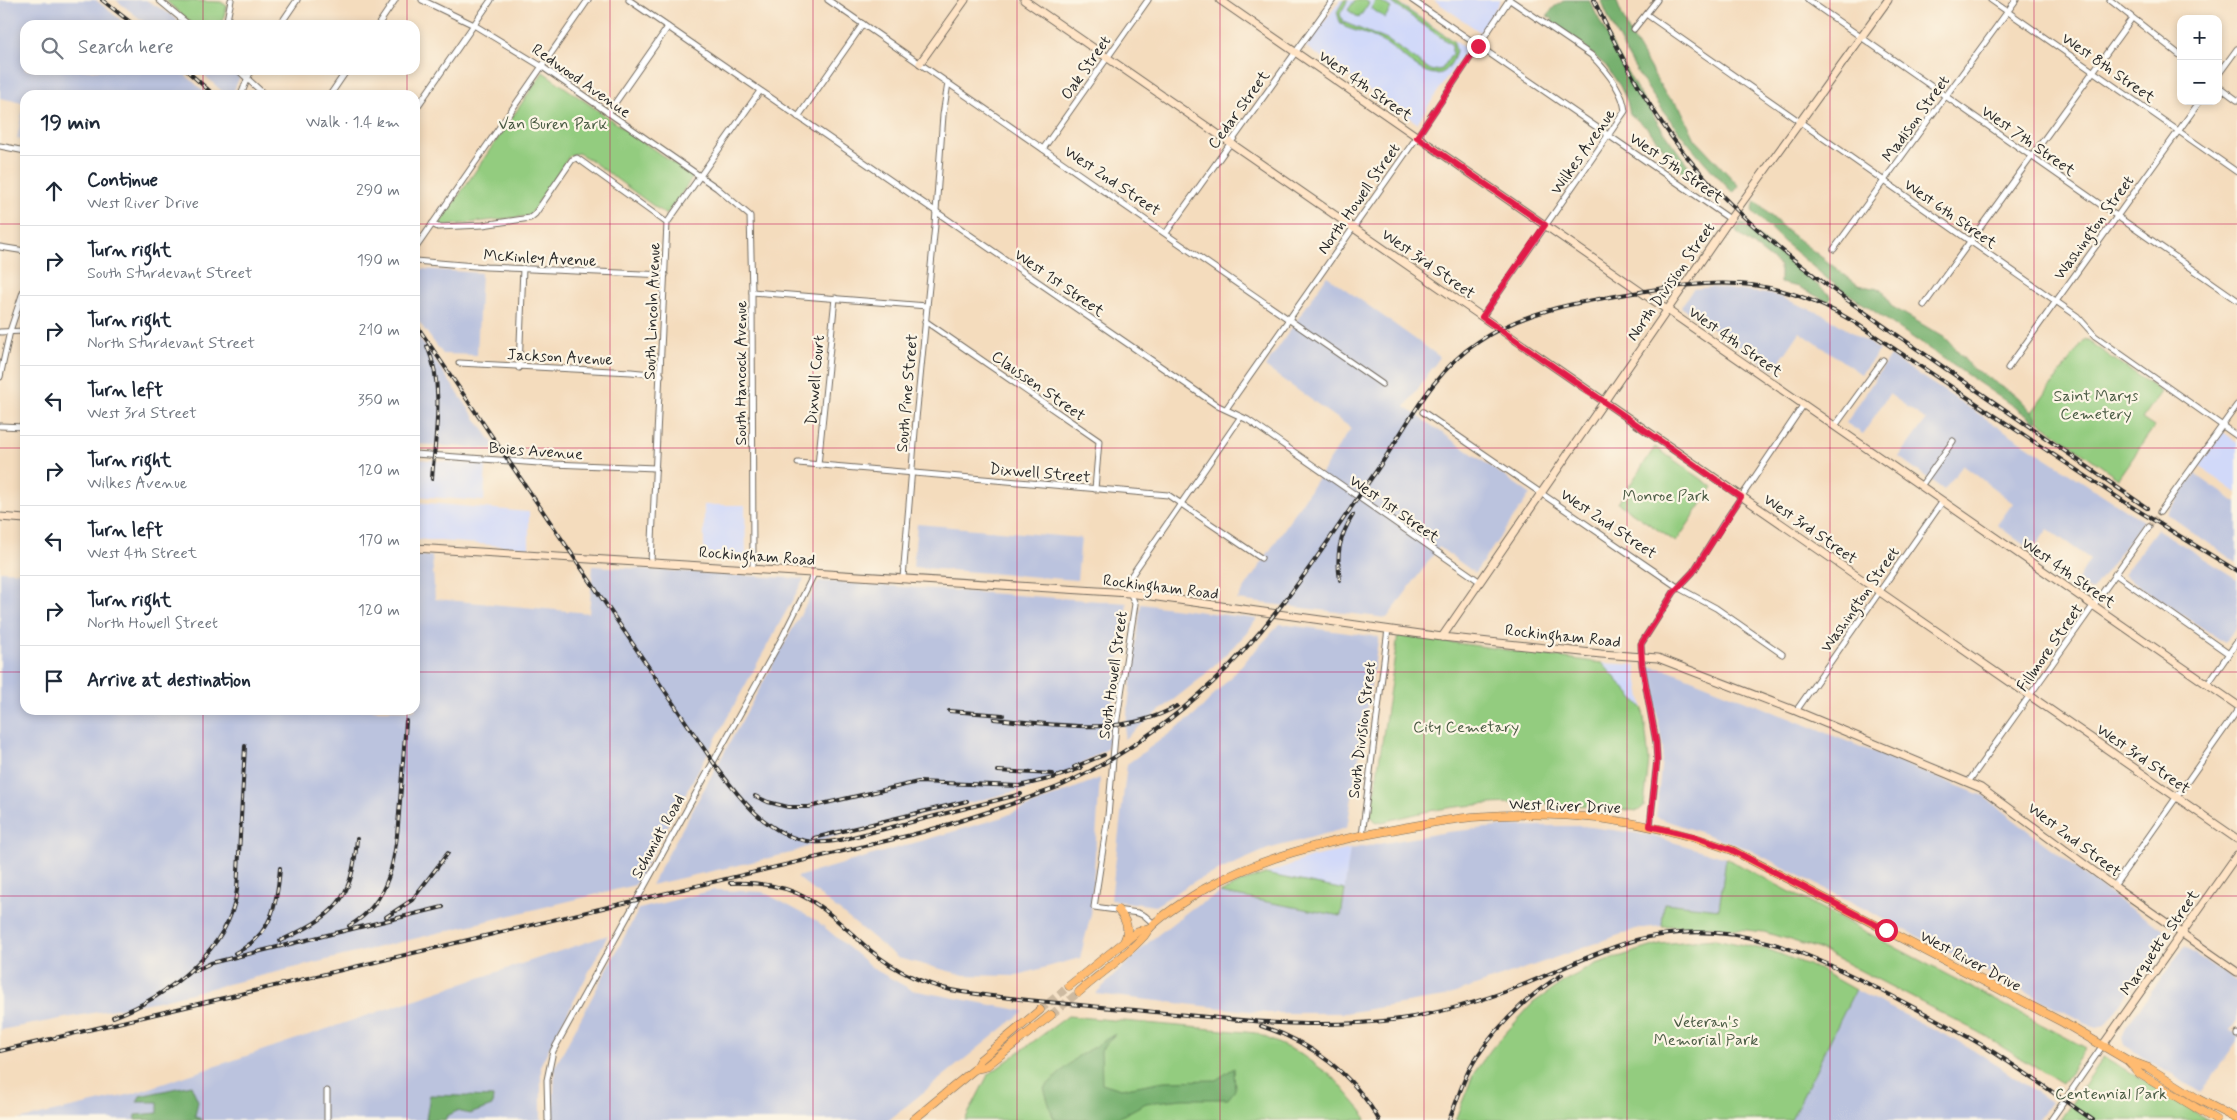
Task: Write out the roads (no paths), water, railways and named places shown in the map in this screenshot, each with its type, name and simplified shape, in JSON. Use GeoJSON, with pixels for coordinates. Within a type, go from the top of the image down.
{"type":"FeatureCollection","features":[{"type":"Feature","properties":{"kind":"main road"},"geometry":{"type":"LineString","coordinates":[[920,63],[965,0]]}},
{"type":"Feature","properties":{"kind":"main road","name":"West 3rd Street"},"geometry":{"type":"LineString","coordinates":[[1024,0],[2237,839]]}},
{"type":"Feature","properties":{"kind":"main road","name":"West 4th Street"},"geometry":{"type":"LineString","coordinates":[[1220,0],[2237,705]]}},
{"type":"Feature","properties":{"kind":"main road","name":"North Division Street"},"geometry":{"type":"LineString","coordinates":[[1479,581],[1730,219],[1888,0]]}},
{"type":"Feature","properties":{"kind":"main road"},"geometry":{"type":"LineString","coordinates":[[0,517],[20,519]]}},
{"type":"Feature","properties":{"kind":"main road","name":"Rockingham Road"},"geometry":{"type":"LineString","coordinates":[[420,548],[1129,593],[1442,637],[1590,653],[1658,658],[1796,711],[1885,749]]}},
{"type":"Feature","properties":{"kind":"main road"},"geometry":{"type":"LineString","coordinates":[[1442,637],[1479,581]]}},
{"type":"Feature","properties":{"kind":"main road","name":"West 2nd Street"},"geometry":{"type":"LineString","coordinates":[[1885,749],[1969,781],[1994,796],[2114,886],[2237,972]]}},
{"type":"Feature","properties":{"kind":"main road","name":"West River Drive"},"geometry":{"type":"LineString","coordinates":[[1069,986],[1138,931],[1151,926],[1183,902],[1218,882],[1273,858],[1362,836],[1470,817],[1541,814],[1598,817],[1650,826],[1696,837],[1732,850],[2064,1023],[2127,1060],[2149,1068],[2198,1099],[2237,1119]]}},
{"type":"Feature","properties":{"kind":"main road","name":"Marquette Street"},"geometry":{"type":"LineString","coordinates":[[2103,1045],[2237,855]]}},
{"type":"Feature","properties":{"kind":"main road"},"geometry":{"type":"LineString","coordinates":[[1118,910],[1127,926],[1128,934],[1124,942]]}},
{"type":"Feature","properties":{"kind":"main road","name":"West River Drive"},"geometry":{"type":"LineString","coordinates":[[1079,992],[1143,938],[1151,926]]}},
{"type":"Feature","properties":{"kind":"main road"},"geometry":{"type":"LineString","coordinates":[[976,1069],[980,1060],[1040,1010]]}},
{"type":"Feature","properties":{"kind":"main road"},"geometry":{"type":"LineString","coordinates":[[913,1120],[976,1069],[985,1067],[1051,1015]]}},
{"type":"Feature","properties":{"kind":"main road","name":"West River Drive"},"geometry":{"type":"LineString","coordinates":[[2127,1060],[2140,1074],[2216,1120]]}},
{"type":"Feature","properties":{"kind":"street"},"geometry":{"type":"LineString","coordinates":[[159,0],[183,20]]}},
{"type":"Feature","properties":{"kind":"street"},"geometry":{"type":"LineString","coordinates":[[227,20],[232,0]]}},
{"type":"Feature","properties":{"kind":"street"},"geometry":{"type":"LineString","coordinates":[[283,20],[297,0]]}},
{"type":"Feature","properties":{"kind":"street"},"geometry":{"type":"LineString","coordinates":[[381,20],[395,0]]}},
{"type":"Feature","properties":{"kind":"street","name":"Redwood Avenue"},"geometry":{"type":"LineString","coordinates":[[422,0],[474,25],[541,66],[700,176],[720,192]]}},
{"type":"Feature","properties":{"kind":"street"},"geometry":{"type":"LineString","coordinates":[[420,103],[492,0]]}},
{"type":"Feature","properties":{"kind":"street"},"geometry":{"type":"LineString","coordinates":[[420,242],[588,0]]}},
{"type":"Feature","properties":{"kind":"street","name":"West 1st Street"},"geometry":{"type":"LineString","coordinates":[[629,0],[1218,406],[1240,418],[1248,420],[1479,581]]}},
{"type":"Feature","properties":{"kind":"street","name":"West 2nd Street"},"geometry":{"type":"LineString","coordinates":[[828,0],[1382,384]]}},
{"type":"Feature","properties":{"kind":"street","name":"Oak Street"},"geometry":{"type":"LineString","coordinates":[[1043,149],[1148,0]]}},
{"type":"Feature","properties":{"kind":"street","name":"Cedar Street"},"geometry":{"type":"LineString","coordinates":[[1166,233],[1333,0]]}},
{"type":"Feature","properties":{"kind":"street","name":"West 5th Street"},"geometry":{"type":"LineString","coordinates":[[1412,0],[1730,219]]}},
{"type":"Feature","properties":{"kind":"street","name":"North Howell Street"},"geometry":{"type":"LineString","coordinates":[[1226,409],[1417,137],[1510,0]]}},
{"type":"Feature","properties":{"kind":"street","name":"Wilkes Avenue"},"geometry":{"type":"LineString","coordinates":[[1482,317],[1625,111],[1621,93],[1602,67],[1582,48],[1510,0]]}},
{"type":"Feature","properties":{"kind":"street"},"geometry":{"type":"LineString","coordinates":[[1634,29],[1657,0]]}},
{"type":"Feature","properties":{"kind":"street","name":"West 7th Street"},"geometry":{"type":"LineString","coordinates":[[1808,0],[2237,300]]}},
{"type":"Feature","properties":{"kind":"street","name":"West 8th Street"},"geometry":{"type":"LineString","coordinates":[[1991,0],[2237,172]]}},
{"type":"Feature","properties":{"kind":"street","name":"Madison Street"},"geometry":{"type":"LineString","coordinates":[[1834,249],[2016,0]]}},
{"type":"Feature","properties":{"kind":"street"},"geometry":{"type":"LineString","coordinates":[[2110,0],[2177,53]]}},
{"type":"Feature","properties":{"kind":"street","name":"West 6th Street"},"geometry":{"type":"LineString","coordinates":[[1646,14],[2077,316],[2095,336],[2237,436]]}},
{"type":"Feature","properties":{"kind":"street"},"geometry":{"type":"LineString","coordinates":[[1924,304],[2132,18]]}},
{"type":"Feature","properties":{"kind":"street"},"geometry":{"type":"LineString","coordinates":[[798,117],[863,24]]}},
{"type":"Feature","properties":{"kind":"street"},"geometry":{"type":"LineString","coordinates":[[608,113],[668,27]]}},
{"type":"Feature","properties":{"kind":"street"},"geometry":{"type":"LineString","coordinates":[[2222,70],[2237,49]]}},
{"type":"Feature","properties":{"kind":"street"},"geometry":{"type":"LineString","coordinates":[[244,75],[260,90]]}},
{"type":"Feature","properties":{"kind":"street"},"geometry":{"type":"LineString","coordinates":[[242,90],[248,75]]}},
{"type":"Feature","properties":{"kind":"street"},"geometry":{"type":"LineString","coordinates":[[333,90],[344,75]]}},
{"type":"Feature","properties":{"kind":"street","name":"South Pine Street"},"geometry":{"type":"LineString","coordinates":[[903,578],[943,115],[948,83]]}},
{"type":"Feature","properties":{"kind":"street"},"geometry":{"type":"LineString","coordinates":[[2222,89],[2237,100]]}},
{"type":"Feature","properties":{"kind":"street","name":"South Lincoln Avenue"},"geometry":{"type":"LineString","coordinates":[[651,562],[667,224],[760,91]]}},
{"type":"Feature","properties":{"kind":"street","name":"Washington Street"},"geometry":{"type":"LineString","coordinates":[[2008,368],[2116,215],[2197,105]]}},
{"type":"Feature","properties":{"kind":"street"},"geometry":{"type":"LineString","coordinates":[[0,146],[20,150]]}},
{"type":"Feature","properties":{"kind":"street"},"geometry":{"type":"LineString","coordinates":[[432,224],[438,227],[483,225],[530,218],[535,214],[572,160],[580,159],[667,224]]}},
{"type":"Feature","properties":{"kind":"street","name":"South Hancock Avenue"},"geometry":{"type":"LineString","coordinates":[[720,192],[750,216],[753,568]]}},
{"type":"Feature","properties":{"kind":"street"},"geometry":{"type":"LineString","coordinates":[[0,247],[20,250]]}},
{"type":"Feature","properties":{"kind":"street","name":"McKinley Avenue"},"geometry":{"type":"LineString","coordinates":[[420,261],[665,275]]}},
{"type":"Feature","properties":{"kind":"street"},"geometry":{"type":"LineString","coordinates":[[519,368],[523,268]]}},
{"type":"Feature","properties":{"kind":"street"},"geometry":{"type":"LineString","coordinates":[[752,292],[927,306]]}},
{"type":"Feature","properties":{"kind":"street","name":"Dixwell Court"},"geometry":{"type":"LineString","coordinates":[[818,465],[834,298]]}},
{"type":"Feature","properties":{"kind":"street"},"geometry":{"type":"LineString","coordinates":[[0,378],[10,331],[20,301]]}},
{"type":"Feature","properties":{"kind":"street","name":"Claussen Street"},"geometry":{"type":"LineString","coordinates":[[925,322],[1099,442],[1095,489]]}},
{"type":"Feature","properties":{"kind":"street"},"geometry":{"type":"LineString","coordinates":[[0,332],[20,331]]}},
{"type":"Feature","properties":{"kind":"street"},"geometry":{"type":"LineString","coordinates":[[1835,426],[1884,360]]}},
{"type":"Feature","properties":{"kind":"street","name":"Jackson Avenue"},"geometry":{"type":"LineString","coordinates":[[459,364],[661,375]]}},
{"type":"Feature","properties":{"kind":"street"},"geometry":{"type":"LineString","coordinates":[[1650,826],[1657,760],[1656,742],[1641,656],[1641,644],[1674,592],[1693,572],[1804,404]]}},
{"type":"Feature","properties":{"kind":"street"},"geometry":{"type":"LineString","coordinates":[[2160,512],[2237,404]]}},
{"type":"Feature","properties":{"kind":"street","name":"West 2nd Street"},"geometry":{"type":"LineString","coordinates":[[1423,412],[1679,588],[1716,608],[1782,654]]}},
{"type":"Feature","properties":{"kind":"street","name":"South Howell Street"},"geometry":{"type":"LineString","coordinates":[[1151,926],[1145,916],[1094,907],[1108,816],[1116,725],[1135,604],[1127,585],[1129,579],[1240,418]]}},
{"type":"Feature","properties":{"kind":"street"},"geometry":{"type":"LineString","coordinates":[[0,426],[20,427]]}},
{"type":"Feature","properties":{"kind":"street"},"geometry":{"type":"LineString","coordinates":[[1921,486],[1953,441]]}},
{"type":"Feature","properties":{"kind":"street","name":"Boies Avenue"},"geometry":{"type":"LineString","coordinates":[[420,454],[552,464],[656,468]]}},
{"type":"Feature","properties":{"kind":"street","name":"Dixwell Street"},"geometry":{"type":"LineString","coordinates":[[798,463],[1168,495],[1261,558]]}},
{"type":"Feature","properties":{"kind":"street","name":"Washington Street"},"geometry":{"type":"LineString","coordinates":[[1796,711],[1943,501]]}},
{"type":"Feature","properties":{"kind":"street","name":"Fillmore Street"},"geometry":{"type":"LineString","coordinates":[[1969,781],[2149,527]]}},
{"type":"Feature","properties":{"kind":"street","name":"Schmidt Road"},"geometry":{"type":"LineString","coordinates":[[548,1120],[547,1080],[553,1051],[782,638],[815,572]]}},
{"type":"Feature","properties":{"kind":"street"},"geometry":{"type":"LineString","coordinates":[[2115,574],[2228,654]]}},
{"type":"Feature","properties":{"kind":"street","name":"South Division Street"},"geometry":{"type":"LineString","coordinates":[[1362,836],[1388,629]]}},
{"type":"Feature","properties":{"kind":"street"},"geometry":{"type":"LineString","coordinates":[[2207,685],[2237,642]]}},
{"type":"Feature","properties":{"kind":"street"},"geometry":{"type":"LineString","coordinates":[[2114,886],[2237,711]]}},
{"type":"Feature","properties":{"kind":"street"},"geometry":{"type":"LineString","coordinates":[[2051,1120],[2103,1045]]}},
{"type":"Feature","properties":{"kind":"street"},"geometry":{"type":"LineString","coordinates":[[326,1120],[327,1091]]}},
{"type":"Feature","properties":{"kind":"tunnel"},"geometry":{"type":"LineString","coordinates":[[2149,527],[2160,512]]}},
{"type":"Feature","properties":{"kind":"tunnel"},"geometry":{"type":"LineString","coordinates":[[1040,1010],[1069,986]]}},
{"type":"Feature","properties":{"kind":"tunnel"},"geometry":{"type":"LineString","coordinates":[[1051,1015],[1079,992]]}},
{"type":"Feature","properties":{"kind":"railway"},"geometry":{"type":"LineString","coordinates":[[102,0],[128,20]]}},
{"type":"Feature","properties":{"kind":"railway"},"geometry":{"type":"LineString","coordinates":[[1594,0],[1623,59],[1657,116],[1683,152],[1736,210],[1795,261],[1858,308],[2147,508]]}},
{"type":"Feature","properties":{"kind":"railway"},"geometry":{"type":"LineString","coordinates":[[192,75],[208,90]]}},
{"type":"Feature","properties":{"kind":"railway"},"geometry":{"type":"LineString","coordinates":[[0,1051],[911,835],[995,810],[1067,783],[1106,762],[1161,726],[1196,698],[1236,659],[1300,581],[1434,384],[1461,355],[1497,330],[1517,321],[1580,303],[1674,287],[1728,283],[1753,285],[1802,297],[1854,322],[2129,505],[2237,571]]}},
{"type":"Feature","properties":{"kind":"railway"},"geometry":{"type":"LineString","coordinates":[[420,330],[713,762],[744,801],[769,824],[783,833],[798,839],[814,842],[831,841],[1021,794]]}},
{"type":"Feature","properties":{"kind":"railway"},"geometry":{"type":"LineString","coordinates":[[427,346],[433,361],[437,395],[432,479]]}},
{"type":"Feature","properties":{"kind":"railway"},"geometry":{"type":"LineString","coordinates":[[1340,580],[1338,562],[1340,546],[1344,531],[1353,515]]}},
{"type":"Feature","properties":{"kind":"railway"},"geometry":{"type":"LineString","coordinates":[[994,719],[1064,726],[1111,725],[1134,722],[1156,716],[1177,706]]}},
{"type":"Feature","properties":{"kind":"railway"},"geometry":{"type":"LineString","coordinates":[[949,711],[1003,715]]}},
{"type":"Feature","properties":{"kind":"railway"},"geometry":{"type":"LineString","coordinates":[[349,926],[364,915],[376,902],[390,871],[397,837],[406,721]]}},
{"type":"Feature","properties":{"kind":"railway"},"geometry":{"type":"LineString","coordinates":[[113,1017],[133,1009],[174,984],[209,951],[222,932],[232,912],[237,890],[245,746]]}},
{"type":"Feature","properties":{"kind":"railway"},"geometry":{"type":"LineString","coordinates":[[1074,767],[1104,755]]}},
{"type":"Feature","properties":{"kind":"railway"},"geometry":{"type":"LineString","coordinates":[[755,796],[768,802],[788,807],[809,807],[918,782],[1019,786],[1053,778],[1081,768]]}},
{"type":"Feature","properties":{"kind":"railway"},"geometry":{"type":"LineString","coordinates":[[998,771],[1053,774]]}},
{"type":"Feature","properties":{"kind":"railway"},"geometry":{"type":"LineString","coordinates":[[814,838],[967,801]]}},
{"type":"Feature","properties":{"kind":"railway"},"geometry":{"type":"LineString","coordinates":[[280,941],[315,923],[337,904],[351,878],[357,839]]}},
{"type":"Feature","properties":{"kind":"railway"},"geometry":{"type":"LineString","coordinates":[[386,917],[412,900],[448,853]]}},
{"type":"Feature","properties":{"kind":"railway"},"geometry":{"type":"LineString","coordinates":[[235,953],[257,938],[265,928],[274,906],[280,868]]}},
{"type":"Feature","properties":{"kind":"railway"},"geometry":{"type":"LineString","coordinates":[[730,883],[770,885],[799,894],[825,910],[870,950],[902,972],[950,990],[1031,1000],[1304,1024],[1336,1024],[1400,1019],[1446,1010],[1491,997],[1578,961],[1636,940],[1672,933],[1706,932],[1738,935],[1801,953],[1832,966],[1894,997],[1990,1050],[2093,1120]]}},
{"type":"Feature","properties":{"kind":"railway"},"geometry":{"type":"LineString","coordinates":[[194,971],[211,963],[443,907]]}},
{"type":"Feature","properties":{"kind":"railway"},"geometry":{"type":"LineString","coordinates":[[1449,1120],[1463,1082],[1487,1043],[1535,993],[1562,975]]}},
{"type":"Feature","properties":{"kind":"railway"},"geometry":{"type":"LineString","coordinates":[[1261,1026],[1297,1041],[1329,1062],[1357,1088],[1379,1120]]}},
{"type":"Feature","properties":{"kind":"park label","name":"Van Buren Park"},"geometry":{"type":"Point","coordinates":[553,123]}},
{"type":"Feature","properties":{"kind":"park label","name":"Saint Marys Cemetery"},"geometry":{"type":"Point","coordinates":[2096,404]}},
{"type":"Feature","properties":{"kind":"park label","name":"Monroe Park"},"geometry":{"type":"Point","coordinates":[1666,495]}},
{"type":"Feature","properties":{"kind":"park label","name":"City Cemetary"},"geometry":{"type":"Point","coordinates":[1466,726]}},
{"type":"Feature","properties":{"kind":"park label","name":"Veteran's Memorial Park"},"geometry":{"type":"Point","coordinates":[1706,1030]}},
{"type":"Feature","properties":{"kind":"park label","name":"Centennial Park"},"geometry":{"type":"Point","coordinates":[2111,1093]}}]}
